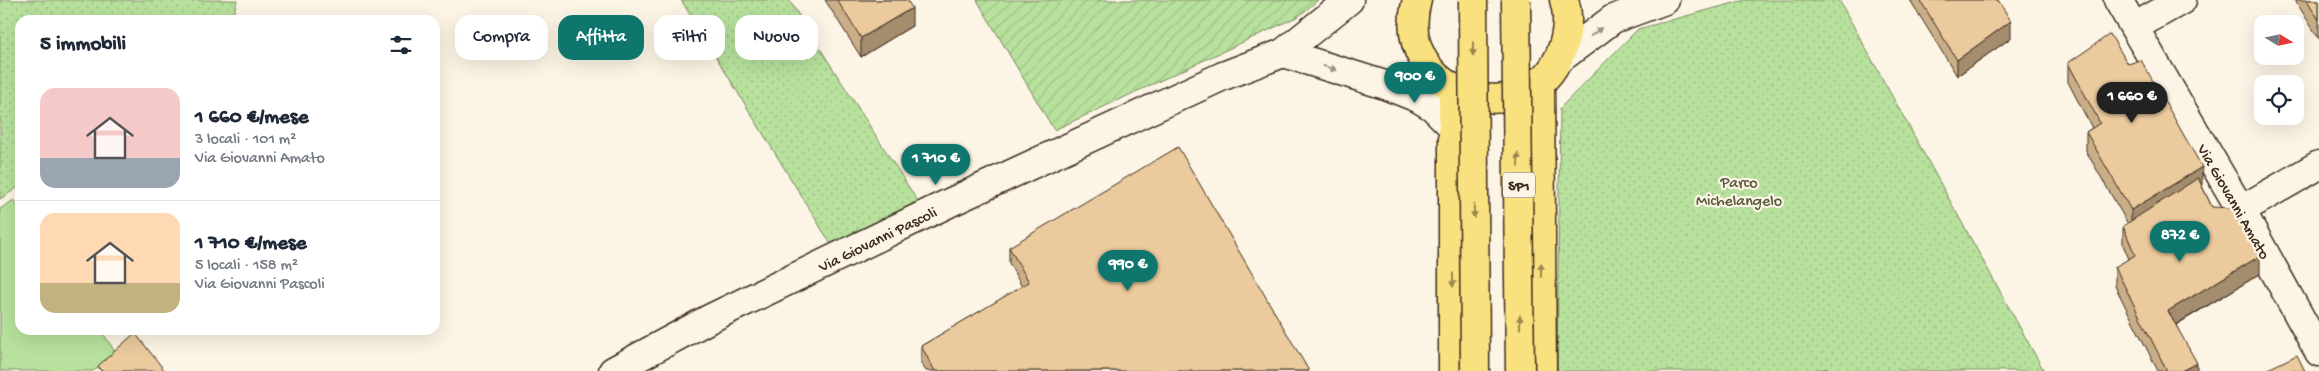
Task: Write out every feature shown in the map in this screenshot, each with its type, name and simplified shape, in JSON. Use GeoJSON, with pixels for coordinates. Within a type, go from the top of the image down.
{"type":"FeatureCollection","features":[{"type":"Feature","properties":{"kind":"main road"},"geometry":{"type":"LineString","coordinates":[[1417,0],[1414,23],[1417,45],[1426,64],[1447,85],[1480,98],[1501,98],[1522,93],[1549,71]]}},
{"type":"Feature","properties":{"kind":"main road"},"geometry":{"type":"LineString","coordinates":[[1473,0],[1475,371]]}},
{"type":"Feature","properties":{"kind":"main road","name":"SP1"},"geometry":{"type":"LineString","coordinates":[[1516,0],[1520,371]]}},
{"type":"Feature","properties":{"kind":"main road"},"geometry":{"type":"LineString","coordinates":[[1542,371],[1549,71],[1566,36],[1567,10],[1564,0]]}},
{"type":"Feature","properties":{"kind":"main road"},"geometry":{"type":"LineString","coordinates":[[1447,85],[1452,126],[1453,371]]}},
{"type":"Feature","properties":{"kind":"street","name":"Via Giovanni Pascoli"},"geometry":{"type":"LineString","coordinates":[[613,371],[711,318],[952,202],[1223,76],[1283,53],[1349,0]]}},
{"type":"Feature","properties":{"kind":"street"},"geometry":{"type":"LineString","coordinates":[[1549,71],[1613,19],[1665,0]]}},
{"type":"Feature","properties":{"kind":"street","name":"Via Giovanni Amato"},"geometry":{"type":"LineString","coordinates":[[2118,0],[2241,210],[2319,352]]}},
{"type":"Feature","properties":{"kind":"street"},"geometry":{"type":"LineString","coordinates":[[2134,27],[2182,0]]}},
{"type":"Feature","properties":{"kind":"street"},"geometry":{"type":"LineString","coordinates":[[1283,53],[1386,85],[1418,98],[1433,106],[1452,126]]}},
{"type":"Feature","properties":{"kind":"street"},"geometry":{"type":"LineString","coordinates":[[1386,85],[1447,85]]}},
{"type":"Feature","properties":{"kind":"street"},"geometry":{"type":"LineString","coordinates":[[2241,210],[2319,165]]}},
{"type":"Feature","properties":{"kind":"green space"},"geometry":{"type":"Polygon","coordinates":[[[0,0],[237,0],[233,15],[15,15],[15,189],[0,199],[0,0]]]}},
{"type":"Feature","properties":{"kind":"green space"},"geometry":{"type":"Polygon","coordinates":[[[681,0],[789,0],[799,15],[735,15],[735,60],[818,60],[818,45],[919,203],[832,246],[718,60],[725,60],[725,15],[690,15],[681,0]]]}},
{"type":"Feature","properties":{"kind":"green space"},"geometry":{"type":"Polygon","coordinates":[[[977,0],[1318,0],[1299,16],[1054,130],[977,0]]]}},
{"type":"Feature","properties":{"kind":"green space","name":"Parco Michelangelo"},"geometry":{"type":"Polygon","coordinates":[[[1745,0],[1839,0],[2044,371],[1557,371],[1560,108],[1638,29],[1745,0]]]}},
{"type":"Feature","properties":{"kind":"green space"},"geometry":{"type":"Polygon","coordinates":[[[14,200],[15,202],[15,335],[104,335],[117,355],[93,371],[0,371],[0,209],[14,200]]]}},
{"type":"Feature","properties":{"kind":"building"},"geometry":{"type":"Polygon","coordinates":[[[837,0],[907,0],[912,8],[861,38],[837,0]]]}},
{"type":"Feature","properties":{"kind":"building"},"geometry":{"type":"Polygon","coordinates":[[[1920,0],[1998,0],[2011,21],[1957,60],[1920,0]]]}},
{"type":"Feature","properties":{"kind":"building"},"geometry":{"type":"Polygon","coordinates":[[[2307,0],[2319,0],[2319,20],[2307,0]]]}},
{"type":"Feature","properties":{"kind":"building"},"geometry":{"type":"Polygon","coordinates":[[[2110,34],[2128,64],[2141,60],[2202,167],[2131,210],[2086,132],[2100,123],[2068,63],[2110,34]]]}},
{"type":"Feature","properties":{"kind":"building"},"geometry":{"type":"Polygon","coordinates":[[[1178,147],[1309,371],[935,371],[921,346],[1029,282],[1009,247],[1178,147]]]}},
{"type":"Feature","properties":{"kind":"building"},"geometry":{"type":"Polygon","coordinates":[[[2198,178],[2212,207],[2234,208],[2260,256],[2168,311],[2197,363],[2181,371],[2167,371],[2115,267],[2135,255],[2123,226],[2198,178]]]}},
{"type":"Feature","properties":{"kind":"building"},"geometry":{"type":"Polygon","coordinates":[[[133,335],[137,335],[165,371],[101,371],[98,366],[133,335]]]}},
{"type":"Feature","properties":{"kind":"building"},"geometry":{"type":"Polygon","coordinates":[[[2297,355],[2305,371],[2264,371],[2297,355]]]}},
{"type":"Feature","properties":{"kind":"building"},"geometry":{"type":"Polygon","coordinates":[[[1827,369],[1827,371],[1805,371],[1827,369]]]}}]}
